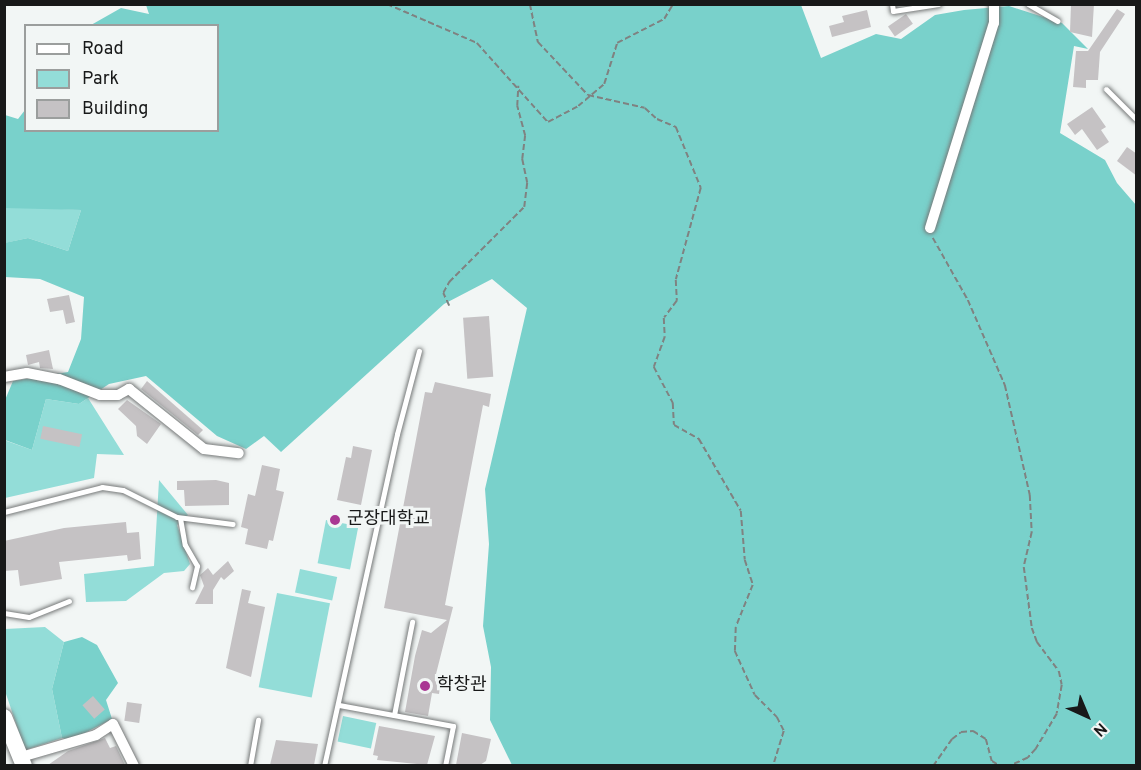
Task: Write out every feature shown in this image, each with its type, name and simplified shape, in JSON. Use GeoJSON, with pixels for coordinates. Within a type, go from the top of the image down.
{"type":"FeatureCollection","features":[{"type":"Feature","properties":{"kind":"main road"},"geometry":{"type":"LineString","coordinates":[[4,717],[23,761]]}},
{"type":"Feature","properties":{"kind":"street"},"geometry":{"type":"LineString","coordinates":[[930,228],[994,23],[994,4]]}},
{"type":"Feature","properties":{"kind":"street"},"geometry":{"type":"LineString","coordinates":[[4,377],[27,373],[59,379],[100,395],[118,395],[129,389],[204,449],[239,453]]}},
{"type":"Feature","properties":{"kind":"street"},"geometry":{"type":"LineString","coordinates":[[23,761],[96,735],[113,724],[134,765]]}},
{"type":"Feature","properties":{"kind":"lane"},"geometry":{"type":"LineString","coordinates":[[892,4],[893,11],[938,4]]}},
{"type":"Feature","properties":{"kind":"lane"},"geometry":{"type":"LineString","coordinates":[[1028,4],[1057,21]]}},
{"type":"Feature","properties":{"kind":"lane"},"geometry":{"type":"LineString","coordinates":[[1106,89],[1137,119]]}},
{"type":"Feature","properties":{"kind":"lane"},"geometry":{"type":"LineString","coordinates":[[324,765],[397,434],[419,351]]}},
{"type":"Feature","properties":{"kind":"lane"},"geometry":{"type":"LineString","coordinates":[[4,513],[102,487],[123,490],[180,518],[233,524]]}},
{"type":"Feature","properties":{"kind":"lane"},"geometry":{"type":"LineString","coordinates":[[180,518],[185,545],[197,566],[192,587]]}},
{"type":"Feature","properties":{"kind":"lane"},"geometry":{"type":"LineString","coordinates":[[4,613],[29,617],[69,601]]}},
{"type":"Feature","properties":{"kind":"lane"},"geometry":{"type":"LineString","coordinates":[[394,715],[412,622]]}},
{"type":"Feature","properties":{"kind":"lane"},"geometry":{"type":"LineString","coordinates":[[339,705],[453,726],[445,765]]}},
{"type":"Feature","properties":{"kind":"lane"},"geometry":{"type":"LineString","coordinates":[[250,765],[258,720]]}},
{"type":"Feature","properties":{"kind":"path"},"geometry":{"type":"LineString","coordinates":[[387,4],[477,43],[519,85],[548,122],[578,106],[588,95],[604,84],[616,44],[664,19],[673,4]]}},
{"type":"Feature","properties":{"kind":"path"},"geometry":{"type":"LineString","coordinates":[[530,4],[538,42],[588,95],[645,108],[657,119],[676,127],[701,188],[676,280],[677,301],[664,318],[665,337],[654,368],[673,403],[674,425],[699,439],[741,512],[745,560],[753,585],[736,627],[735,651],[755,695],[777,717],[784,731],[773,765]]}},
{"type":"Feature","properties":{"kind":"path"},"geometry":{"type":"LineString","coordinates":[[449,306],[443,293],[449,282],[524,207],[525,136],[516,106],[519,85]]}},
{"type":"Feature","properties":{"kind":"path"},"geometry":{"type":"LineString","coordinates":[[930,228],[968,300],[1005,385],[1030,495],[1032,532],[1024,567],[1032,628],[1037,642],[1059,671],[1062,685],[1057,714],[1036,749],[1028,759],[1010,765]]}},
{"type":"Feature","properties":{"kind":"path"},"geometry":{"type":"LineString","coordinates":[[933,765],[952,739],[961,732],[973,731],[986,739],[992,761],[1000,765]]}},
{"type":"Feature","properties":{"kind":"green space"},"geometry":{"type":"Polygon","coordinates":[[[4,206],[81,210],[68,251],[28,238],[5,243],[4,206]]]}},
{"type":"Feature","properties":{"kind":"green space"},"geometry":{"type":"Polygon","coordinates":[[[88,398],[124,455],[97,454],[94,478],[5,498],[4,440],[32,450],[46,399],[79,404],[88,398]]]}},
{"type":"Feature","properties":{"kind":"green space"},"geometry":{"type":"Polygon","coordinates":[[[159,480],[188,515],[177,525],[190,564],[184,571],[164,573],[126,601],[86,602],[84,574],[154,566],[159,480]]]}},
{"type":"Feature","properties":{"kind":"green space"},"geometry":{"type":"Polygon","coordinates":[[[326,520],[358,526],[350,569],[318,563],[326,520]]]}},
{"type":"Feature","properties":{"kind":"green space"},"geometry":{"type":"Polygon","coordinates":[[[300,569],[337,577],[332,600],[295,592],[300,569]]]}},
{"type":"Feature","properties":{"kind":"green space"},"geometry":{"type":"Polygon","coordinates":[[[277,593],[330,603],[312,698],[259,687],[277,593]]]}},
{"type":"Feature","properties":{"kind":"green space"},"geometry":{"type":"Polygon","coordinates":[[[45,627],[64,642],[52,689],[62,738],[25,750],[5,691],[5,629],[45,627]]]}},
{"type":"Feature","properties":{"kind":"green space"},"geometry":{"type":"Polygon","coordinates":[[[343,716],[376,723],[371,749],[338,741],[343,716]]]}},
{"type":"Feature","properties":{"kind":"shaded area"},"geometry":{"type":"Polygon","coordinates":[[[146,5],[801,5],[821,58],[876,34],[901,39],[935,15],[964,10],[1009,6],[1062,23],[1088,49],[1074,46],[1060,133],[1105,160],[1117,183],[1136,205],[1136,765],[512,765],[490,720],[491,667],[483,626],[489,544],[485,489],[527,308],[492,279],[444,304],[281,452],[264,436],[246,449],[217,436],[146,376],[109,384],[79,404],[46,399],[32,450],[5,440],[5,400],[13,381],[68,372],[81,339],[84,297],[40,279],[5,277],[4,243],[28,238],[68,251],[81,210],[5,208],[5,115],[18,119],[24,111],[24,132],[219,132],[219,24],[93,24],[121,8],[149,14],[146,5]]]}},
{"type":"Feature","properties":{"kind":"shaded area"},"geometry":{"type":"Polygon","coordinates":[[[82,637],[97,645],[118,683],[106,700],[112,719],[71,740],[62,738],[52,689],[64,642],[82,637]]]}},
{"type":"Feature","properties":{"kind":"building"},"geometry":{"type":"Polygon","coordinates":[[[1071,4],[1094,4],[1092,37],[1070,32],[1071,4]]]}},
{"type":"Feature","properties":{"kind":"building"},"geometry":{"type":"Polygon","coordinates":[[[1117,9],[1125,14],[1100,52],[1098,80],[1086,80],[1086,88],[1073,87],[1076,51],[1088,51],[1117,9]]]}},
{"type":"Feature","properties":{"kind":"building"},"geometry":{"type":"Polygon","coordinates":[[[867,10],[871,27],[832,37],[829,26],[844,22],[842,16],[867,10]]]}},
{"type":"Feature","properties":{"kind":"building"},"geometry":{"type":"Polygon","coordinates":[[[906,14],[913,24],[895,36],[888,27],[906,14]]]}},
{"type":"Feature","properties":{"kind":"building"},"geometry":{"type":"Polygon","coordinates":[[[1092,107],[1106,127],[1101,130],[1109,142],[1097,150],[1082,129],[1075,135],[1067,124],[1092,107]]]}},
{"type":"Feature","properties":{"kind":"building"},"geometry":{"type":"Polygon","coordinates":[[[1127,147],[1137,154],[1137,176],[1117,161],[1127,147]]]}},
{"type":"Feature","properties":{"kind":"building"},"geometry":{"type":"Polygon","coordinates":[[[69,295],[75,322],[66,324],[63,310],[50,312],[47,299],[69,295]]]}},
{"type":"Feature","properties":{"kind":"building"},"geometry":{"type":"Polygon","coordinates":[[[489,316],[493,377],[467,379],[463,318],[489,316]]]}},
{"type":"Feature","properties":{"kind":"building"},"geometry":{"type":"Polygon","coordinates":[[[49,350],[53,369],[40,368],[39,362],[28,365],[26,355],[49,350]]]}},
{"type":"Feature","properties":{"kind":"building"},"geometry":{"type":"Polygon","coordinates":[[[147,381],[203,430],[198,435],[141,389],[147,381]]]}},
{"type":"Feature","properties":{"kind":"building"},"geometry":{"type":"Polygon","coordinates":[[[435,382],[491,394],[489,407],[483,405],[445,605],[453,607],[435,678],[441,679],[439,694],[432,693],[428,716],[405,712],[415,656],[422,630],[431,633],[447,620],[384,608],[425,392],[432,393],[435,382]]]}},
{"type":"Feature","properties":{"kind":"building"},"geometry":{"type":"Polygon","coordinates":[[[127,400],[161,424],[147,444],[137,436],[136,426],[118,409],[127,400]]]}},
{"type":"Feature","properties":{"kind":"building"},"geometry":{"type":"Polygon","coordinates":[[[43,426],[82,434],[79,447],[40,439],[43,426]]]}},
{"type":"Feature","properties":{"kind":"building"},"geometry":{"type":"Polygon","coordinates":[[[353,446],[372,450],[361,505],[337,500],[346,457],[351,458],[353,446]]]}},
{"type":"Feature","properties":{"kind":"building"},"geometry":{"type":"Polygon","coordinates":[[[262,465],[280,469],[276,490],[284,492],[273,541],[269,540],[267,549],[245,544],[248,529],[241,527],[248,494],[255,496],[262,465]]]}},
{"type":"Feature","properties":{"kind":"building"},"geometry":{"type":"Polygon","coordinates":[[[216,480],[229,483],[229,505],[185,506],[184,490],[177,490],[177,481],[216,480]]]}},
{"type":"Feature","properties":{"kind":"building"},"geometry":{"type":"Polygon","coordinates":[[[126,522],[127,533],[139,532],[141,559],[128,561],[127,555],[59,562],[62,579],[20,586],[18,570],[4,571],[4,541],[64,528],[126,522]]]}},
{"type":"Feature","properties":{"kind":"building"},"geometry":{"type":"Polygon","coordinates":[[[228,561],[234,571],[224,580],[221,577],[213,590],[213,604],[195,604],[204,586],[200,575],[208,568],[213,575],[228,561]]]}},
{"type":"Feature","properties":{"kind":"building"},"geometry":{"type":"Polygon","coordinates":[[[242,589],[251,591],[248,603],[265,607],[251,677],[226,668],[242,589]]]}},
{"type":"Feature","properties":{"kind":"building"},"geometry":{"type":"Polygon","coordinates":[[[93,696],[105,710],[94,719],[82,705],[93,696]]]}},
{"type":"Feature","properties":{"kind":"building"},"geometry":{"type":"Polygon","coordinates":[[[127,702],[142,704],[139,723],[124,721],[127,702]]]}},
{"type":"Feature","properties":{"kind":"building"},"geometry":{"type":"Polygon","coordinates":[[[379,726],[435,736],[427,765],[377,760],[378,756],[373,755],[379,726]]]}},
{"type":"Feature","properties":{"kind":"building"},"geometry":{"type":"Polygon","coordinates":[[[462,733],[491,739],[486,761],[480,765],[456,765],[462,733]]]}},
{"type":"Feature","properties":{"kind":"building"},"geometry":{"type":"Polygon","coordinates":[[[105,738],[110,748],[116,746],[125,765],[48,765],[68,751],[105,738]]]}},
{"type":"Feature","properties":{"kind":"building"},"geometry":{"type":"Polygon","coordinates":[[[276,740],[318,744],[314,765],[270,765],[276,740]]]}},
{"type":"Feature","properties":{"kind":"place","name":"군장대학교"},"geometry":{"type":"Point","coordinates":[335,520]}},
{"type":"Feature","properties":{"kind":"place","name":"학창관"},"geometry":{"type":"Point","coordinates":[425,686]}}]}
